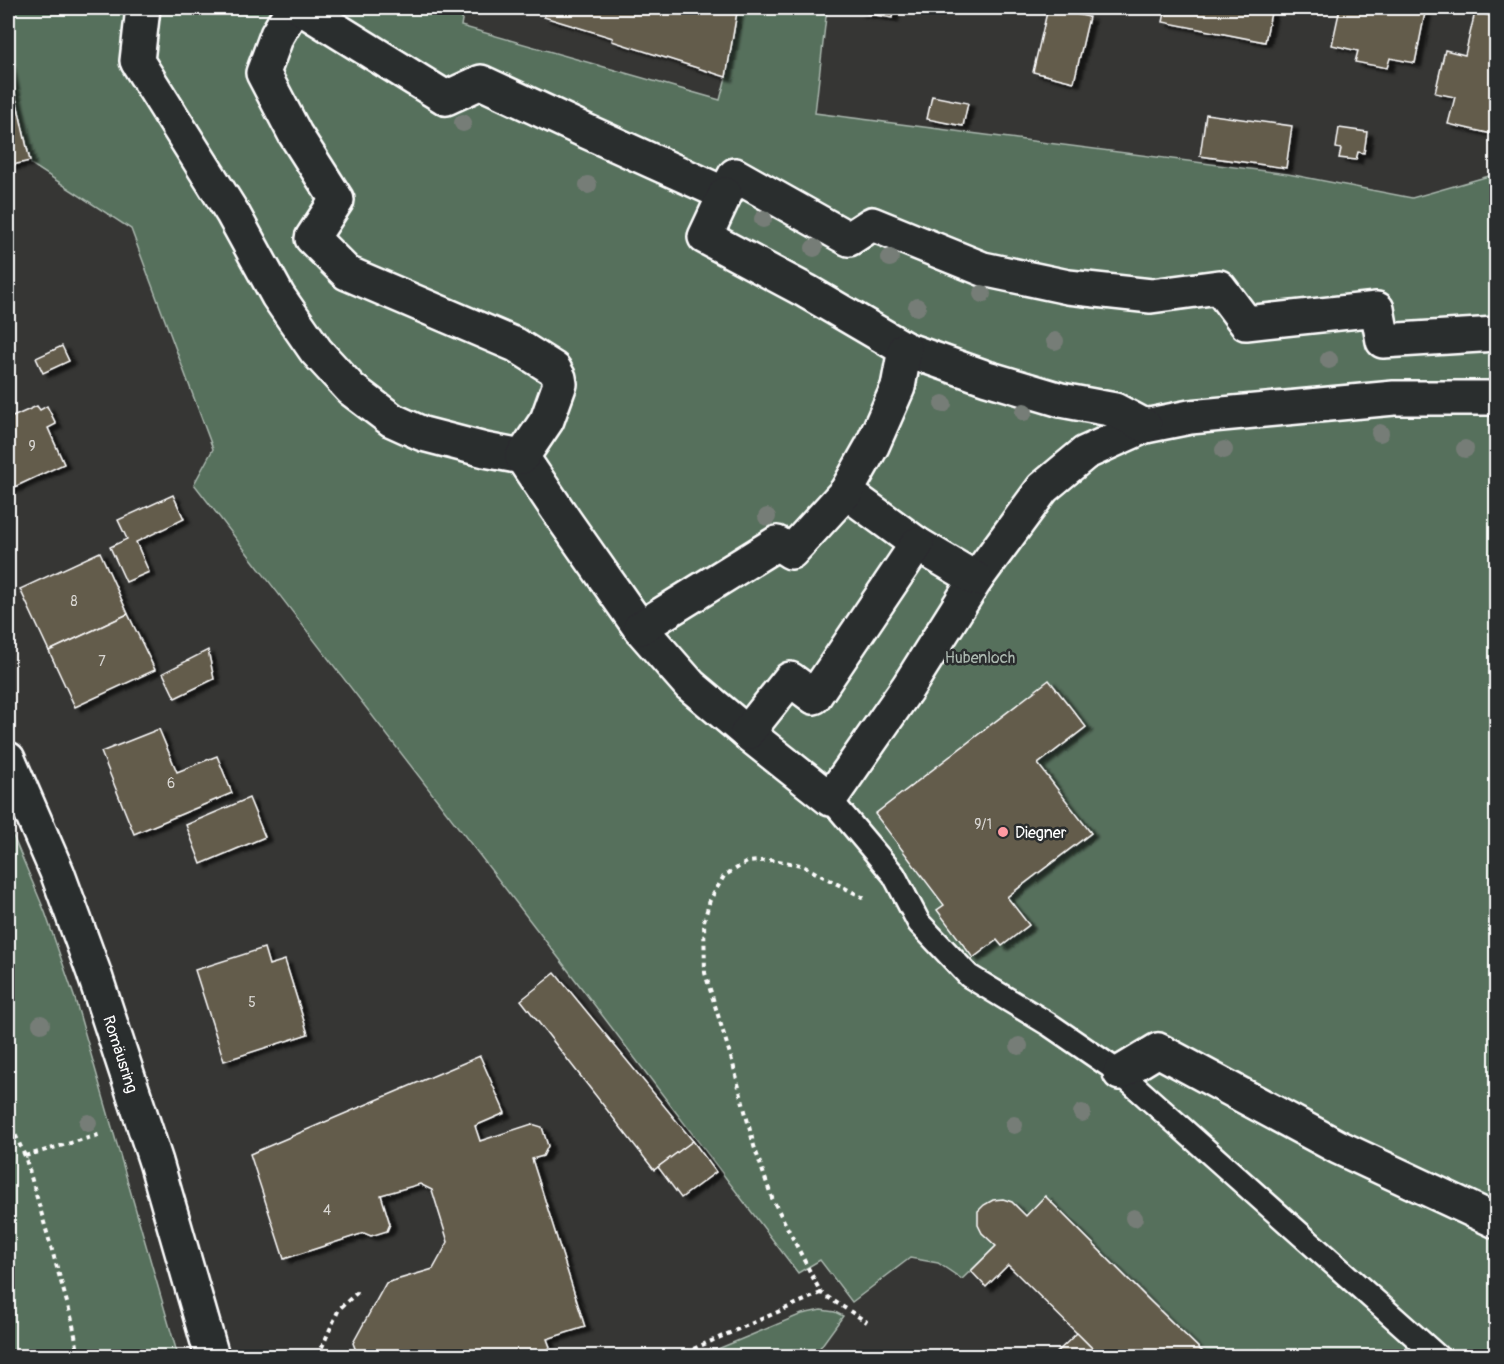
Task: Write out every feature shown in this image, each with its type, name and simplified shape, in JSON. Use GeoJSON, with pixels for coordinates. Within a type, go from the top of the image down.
{"type":"FeatureCollection","features":[{"type":"Feature","properties":{"kind":"street"},"geometry":{"type":"LineString","coordinates":[[143,8],[137,61],[233,214],[278,296],[316,351],[351,389],[392,420],[423,434],[522,457],[640,628],[690,685],[830,799],[908,687],[976,579],[1043,488],[1085,453],[1145,426],[1190,417],[1394,398],[1497,398]]}},
{"type":"Feature","properties":{"kind":"street"},"geometry":{"type":"LineString","coordinates":[[293,8],[277,34],[262,73],[295,134],[337,200],[312,238],[347,273],[516,345],[554,369],[560,384],[547,420],[522,457]]}},
{"type":"Feature","properties":{"kind":"street"},"geometry":{"type":"LineString","coordinates":[[301,8],[446,98],[481,82],[724,194]]}},
{"type":"Feature","properties":{"kind":"street"},"geometry":{"type":"LineString","coordinates":[[1145,426],[1115,410],[1040,394],[905,349],[806,291],[705,237],[735,175],[849,239],[872,224],[982,269],[1068,287],[1151,296],[1219,286],[1246,323],[1377,309],[1383,341],[1497,334]]}},
{"type":"Feature","properties":{"kind":"street"},"geometry":{"type":"LineString","coordinates":[[640,628],[777,543],[792,552],[846,492],[872,446],[898,387],[905,349]]}},
{"type":"Feature","properties":{"kind":"street"},"geometry":{"type":"LineString","coordinates":[[846,492],[917,544],[976,579]]}},
{"type":"Feature","properties":{"kind":"street"},"geometry":{"type":"LineString","coordinates":[[747,733],[790,679],[814,697],[917,544]]}},
{"type":"Feature","properties":{"kind":"street","name":"Romäusring"},"geometry":{"type":"LineString","coordinates":[[8,759],[57,872],[94,973],[156,1162],[212,1356]]}},
{"type":"Feature","properties":{"kind":"street"},"geometry":{"type":"LineString","coordinates":[[1120,1073],[1158,1050],[1338,1147],[1497,1221]]}},
{"type":"Feature","properties":{"kind":"lane"},"geometry":{"type":"LineString","coordinates":[[830,799],[894,875],[919,923],[969,976],[1050,1025],[1120,1073],[1437,1356]]}},
{"type":"Feature","properties":{"kind":"path"},"geometry":{"type":"LineString","coordinates":[[848,891],[801,865],[773,860],[747,862],[724,876],[710,900],[704,921],[705,973],[734,1064],[754,1146],[772,1198],[821,1293],[867,1322]]}},
{"type":"Feature","properties":{"kind":"path"},"geometry":{"type":"LineString","coordinates":[[8,1119],[25,1156],[72,1320],[79,1356]]}},
{"type":"Feature","properties":{"kind":"path"},"geometry":{"type":"LineString","coordinates":[[25,1156],[102,1134]]}},
{"type":"Feature","properties":{"kind":"path"},"geometry":{"type":"LineString","coordinates":[[318,1356],[339,1309],[360,1290]]}},
{"type":"Feature","properties":{"kind":"path"},"geometry":{"type":"LineString","coordinates":[[677,1356],[821,1293]]}},
{"type":"Feature","properties":{"kind":"green space","name":"Hubenloch"},"geometry":{"type":"Polygon","coordinates":[[[8,8],[464,8],[461,26],[720,100],[738,8],[827,8],[815,113],[1288,174],[1412,198],[1496,174],[1496,1356],[1267,1356],[1259,1349],[1251,1356],[1207,1356],[1045,1196],[1026,1216],[1008,1203],[997,1200],[991,1201],[979,1211],[982,1233],[996,1246],[962,1279],[938,1263],[910,1258],[852,1302],[820,1260],[798,1273],[194,484],[213,449],[131,229],[31,164],[8,59],[8,8]]]}},
{"type":"Feature","properties":{"kind":"green space"},"geometry":{"type":"Polygon","coordinates":[[[8,824],[45,912],[75,999],[178,1356],[8,1356],[8,824]]]}},
{"type":"Feature","properties":{"kind":"green space"},"geometry":{"type":"Polygon","coordinates":[[[821,1310],[843,1316],[814,1356],[701,1356],[802,1314],[821,1310]]]}},
{"type":"Feature","properties":{"kind":"building"},"geometry":{"type":"Polygon","coordinates":[[[547,8],[721,8],[737,12],[726,77],[544,17],[547,8]]]}},
{"type":"Feature","properties":{"kind":"building"},"geometry":{"type":"Polygon","coordinates":[[[859,8],[894,8],[892,18],[858,12],[859,8]]]}},
{"type":"Feature","properties":{"kind":"building"},"geometry":{"type":"Polygon","coordinates":[[[1048,8],[1089,17],[1074,82],[1033,72],[1048,8]]]}},
{"type":"Feature","properties":{"kind":"building"},"geometry":{"type":"Polygon","coordinates":[[[1166,8],[1272,8],[1265,42],[1163,22],[1166,8]]]}},
{"type":"Feature","properties":{"kind":"building"},"geometry":{"type":"Polygon","coordinates":[[[1340,8],[1426,8],[1415,63],[1390,58],[1387,68],[1355,62],[1358,51],[1332,45],[1340,8]]]}},
{"type":"Feature","properties":{"kind":"building"},"geometry":{"type":"Polygon","coordinates":[[[1475,12],[1496,17],[1496,115],[1492,134],[1448,124],[1455,97],[1435,93],[1445,50],[1465,55],[1475,12]]]}},
{"type":"Feature","properties":{"kind":"building"},"geometry":{"type":"Polygon","coordinates":[[[8,63],[30,161],[8,166],[8,63]]]}},
{"type":"Feature","properties":{"kind":"building"},"geometry":{"type":"Polygon","coordinates":[[[932,96],[968,103],[963,126],[927,119],[932,96]]]}},
{"type":"Feature","properties":{"kind":"building"},"geometry":{"type":"Polygon","coordinates":[[[1206,114],[1292,126],[1286,168],[1200,156],[1206,114]]]}},
{"type":"Feature","properties":{"kind":"building"},"geometry":{"type":"Polygon","coordinates":[[[1339,128],[1367,132],[1364,153],[1358,152],[1356,160],[1339,158],[1341,149],[1336,148],[1339,128]]]}},
{"type":"Feature","properties":{"kind":"building"},"geometry":{"type":"Polygon","coordinates":[[[62,346],[69,361],[43,373],[36,358],[62,346]]]}},
{"type":"Feature","properties":{"kind":"building"},"geometry":{"type":"Polygon","coordinates":[[[37,406],[40,410],[47,406],[56,424],[48,428],[64,464],[8,490],[8,419],[37,406]]]}},
{"type":"Feature","properties":{"kind":"building"},"geometry":{"type":"Polygon","coordinates":[[[173,495],[184,519],[136,542],[149,572],[126,582],[110,547],[127,539],[118,520],[173,495]]]}},
{"type":"Feature","properties":{"kind":"building"},"geometry":{"type":"Polygon","coordinates":[[[100,552],[128,614],[49,651],[20,589],[100,552]]]}},
{"type":"Feature","properties":{"kind":"building"},"geometry":{"type":"Polygon","coordinates":[[[128,614],[155,670],[75,707],[49,651],[128,614]]]}},
{"type":"Feature","properties":{"kind":"building"},"geometry":{"type":"Polygon","coordinates":[[[208,650],[214,679],[175,698],[163,673],[208,650]]]}},
{"type":"Feature","properties":{"kind":"building"},"geometry":{"type":"Polygon","coordinates":[[[1049,680],[1086,727],[1038,764],[1091,833],[1007,897],[1029,925],[1002,946],[997,940],[973,958],[937,910],[944,905],[875,814],[1049,680]]]}},
{"type":"Feature","properties":{"kind":"building"},"geometry":{"type":"Polygon","coordinates":[[[159,729],[177,772],[217,756],[232,793],[134,834],[101,752],[159,729]]]}},
{"type":"Feature","properties":{"kind":"building"},"geometry":{"type":"Polygon","coordinates":[[[249,798],[265,837],[201,864],[186,825],[249,798]]]}},
{"type":"Feature","properties":{"kind":"building"},"geometry":{"type":"Polygon","coordinates":[[[264,948],[269,965],[285,960],[308,1034],[224,1061],[195,970],[264,948]]]}},
{"type":"Feature","properties":{"kind":"building"},"geometry":{"type":"Polygon","coordinates":[[[555,973],[693,1141],[654,1170],[521,1000],[555,973]]]}},
{"type":"Feature","properties":{"kind":"building"},"geometry":{"type":"Polygon","coordinates":[[[480,1056],[505,1113],[475,1126],[480,1141],[532,1124],[542,1127],[548,1146],[543,1156],[532,1159],[585,1327],[547,1339],[550,1347],[547,1352],[532,1356],[524,1354],[517,1356],[358,1356],[353,1343],[386,1283],[433,1269],[448,1242],[432,1190],[420,1184],[381,1195],[390,1224],[387,1231],[371,1236],[364,1233],[284,1259],[250,1154],[480,1056]]]}},
{"type":"Feature","properties":{"kind":"building"},"geometry":{"type":"Polygon","coordinates":[[[693,1141],[716,1172],[681,1198],[658,1167],[693,1141]]]}},
{"type":"Feature","properties":{"kind":"building"},"geometry":{"type":"Polygon","coordinates":[[[1045,1196],[1207,1356],[1100,1356],[1008,1265],[986,1287],[971,1271],[996,1246],[982,1233],[978,1225],[978,1211],[993,1200],[1003,1199],[1012,1202],[1026,1216],[1045,1196]]]}},
{"type":"Feature","properties":{"kind":"building"},"geometry":{"type":"Polygon","coordinates":[[[1077,1333],[1100,1356],[1053,1356],[1077,1333]]]}},
{"type":"Feature","properties":{"kind":"place","name":"Diegner"},"geometry":{"type":"Point","coordinates":[1003,832]}}]}
